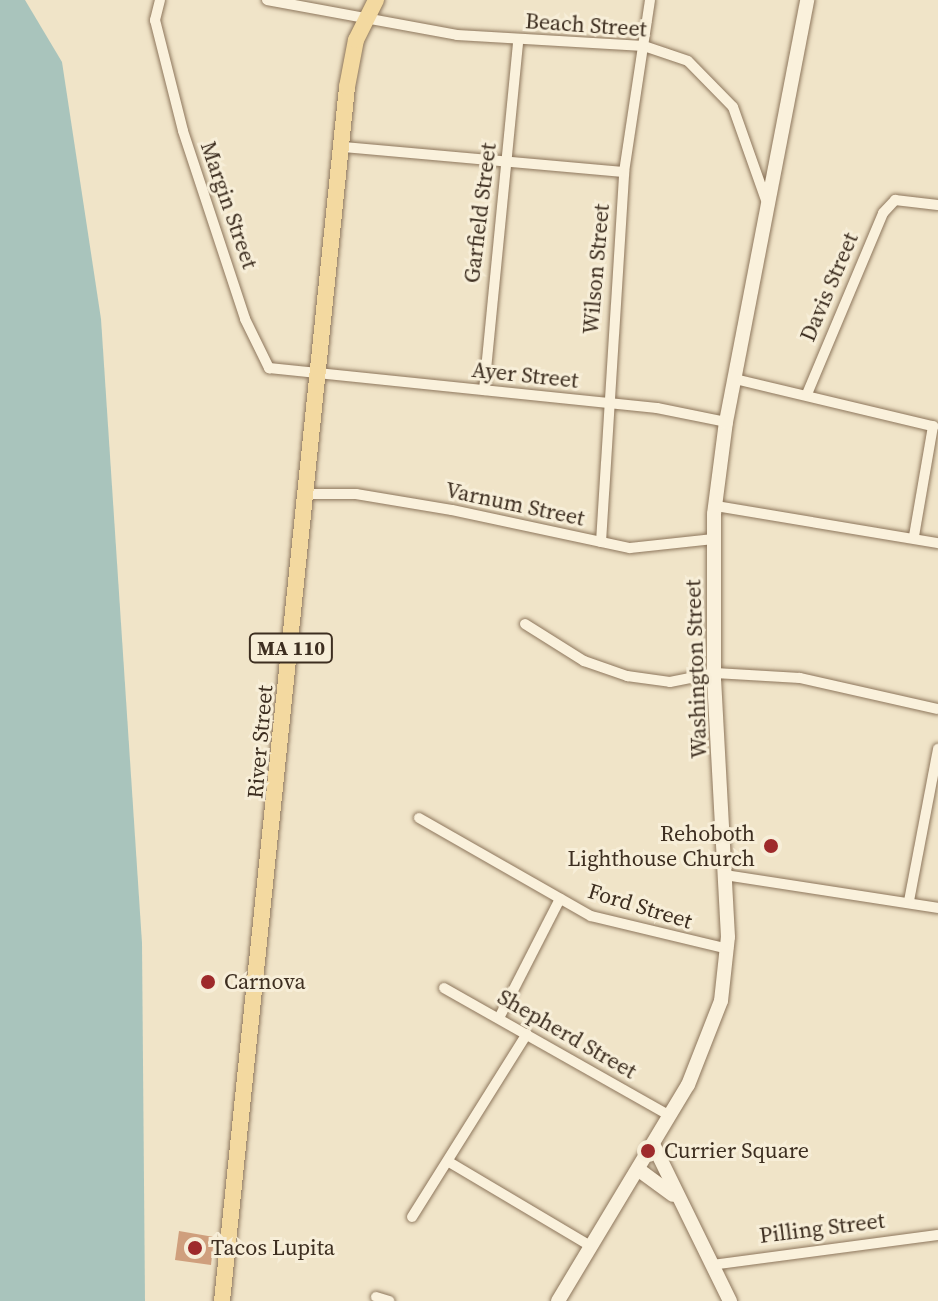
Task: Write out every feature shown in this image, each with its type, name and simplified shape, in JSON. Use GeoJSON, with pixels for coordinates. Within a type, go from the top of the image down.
{"type":"FeatureCollection","features":[{"type":"Feature","properties":{"kind":"main road","name":"River Street"},"geometry":{"type":"LineString","coordinates":[[222,1301],[347,87],[366,21],[376,0]]}},
{"type":"Feature","properties":{"kind":"street","name":"Margin Street"},"geometry":{"type":"LineString","coordinates":[[160,0],[155,20],[171,87],[257,350],[269,368],[320,370]]}},
{"type":"Feature","properties":{"kind":"street","name":"Beach Street"},"geometry":{"type":"LineString","coordinates":[[267,0],[366,21],[518,41],[644,46],[688,61],[714,82],[751,146],[767,203]]}},
{"type":"Feature","properties":{"kind":"street","name":"Wilson Street"},"geometry":{"type":"LineString","coordinates":[[601,542],[605,404],[624,172],[650,0]]}},
{"type":"Feature","properties":{"kind":"street","name":"Washington Street"},"geometry":{"type":"LineString","coordinates":[[558,1301],[654,1146],[711,1037],[728,949],[715,673],[716,506],[726,422],[807,0]]}},
{"type":"Feature","properties":{"kind":"street","name":"Garfield Street"},"geometry":{"type":"LineString","coordinates":[[484,390],[518,41]]}},
{"type":"Feature","properties":{"kind":"street"},"geometry":{"type":"LineString","coordinates":[[343,147],[624,172]]}},
{"type":"Feature","properties":{"kind":"street","name":"Davis Street"},"geometry":{"type":"LineString","coordinates":[[807,394],[855,269],[895,200],[938,205]]}},
{"type":"Feature","properties":{"kind":"street","name":"Ayer Street"},"geometry":{"type":"LineString","coordinates":[[320,370],[605,404],[726,422]]}},
{"type":"Feature","properties":{"kind":"street"},"geometry":{"type":"LineString","coordinates":[[735,379],[933,426],[914,536]]}},
{"type":"Feature","properties":{"kind":"street","name":"Varnum Street"},"geometry":{"type":"LineString","coordinates":[[307,494],[356,494],[452,510],[630,548],[714,539]]}},
{"type":"Feature","properties":{"kind":"street"},"geometry":{"type":"LineString","coordinates":[[716,506],[914,536],[938,543]]}},
{"type":"Feature","properties":{"kind":"street"},"geometry":{"type":"LineString","coordinates":[[525,624],[584,661],[627,676],[670,682],[715,673],[800,678],[938,709]]}},
{"type":"Feature","properties":{"kind":"street"},"geometry":{"type":"LineString","coordinates":[[909,901],[938,749]]}},
{"type":"Feature","properties":{"kind":"street","name":"Ford Street"},"geometry":{"type":"LineString","coordinates":[[419,818],[560,899],[608,922],[728,949]]}},
{"type":"Feature","properties":{"kind":"street"},"geometry":{"type":"LineString","coordinates":[[725,875],[909,901],[938,908]]}},
{"type":"Feature","properties":{"kind":"street"},"geometry":{"type":"LineString","coordinates":[[499,1018],[560,899]]}},
{"type":"Feature","properties":{"kind":"street","name":"Shepherd Street"},"geometry":{"type":"LineString","coordinates":[[444,988],[670,1116]]}},
{"type":"Feature","properties":{"kind":"street"},"geometry":{"type":"LineString","coordinates":[[412,1217],[527,1034]]}},
{"type":"Feature","properties":{"kind":"street"},"geometry":{"type":"LineString","coordinates":[[654,1146],[673,1195],[730,1301]]}},
{"type":"Feature","properties":{"kind":"street"},"geometry":{"type":"LineString","coordinates":[[449,1162],[592,1247]]}},
{"type":"Feature","properties":{"kind":"street"},"geometry":{"type":"LineString","coordinates":[[639,1170],[673,1195]]}},
{"type":"Feature","properties":{"kind":"street","name":"Pilling Street"},"geometry":{"type":"LineString","coordinates":[[712,1265],[938,1235]]}},
{"type":"Feature","properties":{"kind":"street"},"geometry":{"type":"LineString","coordinates":[[376,1297],[389,1301]]}},
{"type":"Feature","properties":{"kind":"water"},"geometry":{"type":"Polygon","coordinates":[[[0,0],[25,0],[62,62],[101,319],[142,943],[145,1301],[0,1301],[0,0]]]}},
{"type":"Feature","properties":{"kind":"building","name":"Tacos Lupita"},"geometry":{"type":"Polygon","coordinates":[[[179,1231],[214,1237],[211,1265],[175,1260],[179,1231]]]}},
{"type":"Feature","properties":{"kind":"place","name":"Rehoboth Lighthouse Church"},"geometry":{"type":"Point","coordinates":[771,846]}},
{"type":"Feature","properties":{"kind":"place","name":"Carnova"},"geometry":{"type":"Point","coordinates":[208,982]}},
{"type":"Feature","properties":{"kind":"place","name":"Currier Square"},"geometry":{"type":"Point","coordinates":[648,1151]}},
{"type":"Feature","properties":{"kind":"place","name":"Tacos Lupita"},"geometry":{"type":"Point","coordinates":[195,1248]}}]}
